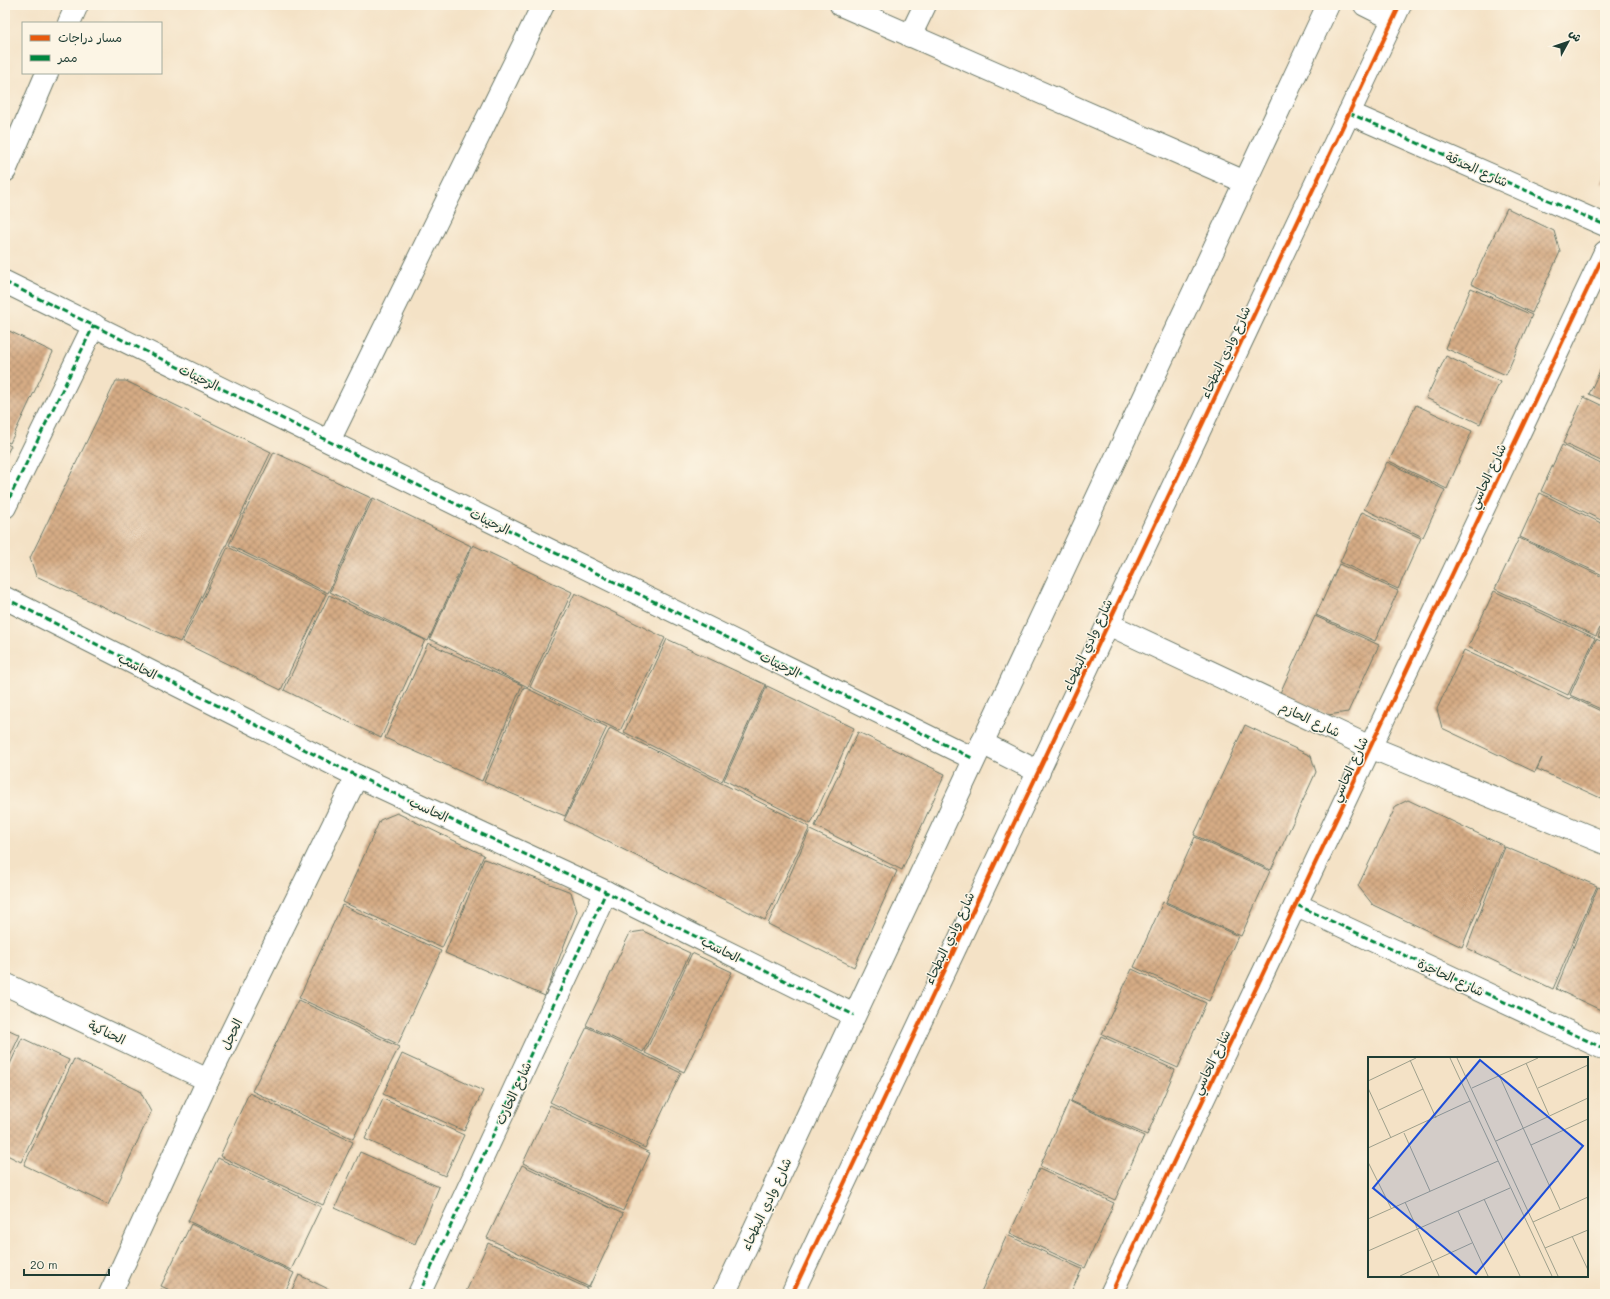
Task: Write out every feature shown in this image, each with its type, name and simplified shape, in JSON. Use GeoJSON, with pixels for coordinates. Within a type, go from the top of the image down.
{"type":"FeatureCollection","features":[{"type":"Feature","properties":{"kind":"street"},"geometry":{"type":"LineString","coordinates":[[69,22],[77,5]]}},
{"type":"Feature","properties":{"kind":"street"},"geometry":{"type":"LineString","coordinates":[[329,442],[543,5]]}},
{"type":"Feature","properties":{"kind":"street"},"geometry":{"type":"LineString","coordinates":[[841,5],[1245,182]]}},
{"type":"Feature","properties":{"kind":"street"},"geometry":{"type":"LineString","coordinates":[[910,36],[925,5]]}},
{"type":"Feature","properties":{"kind":"street","name":"شارع وادي البطحاء"},"geometry":{"type":"LineString","coordinates":[[724,1294],[1328,5]]}},
{"type":"Feature","properties":{"kind":"street"},"geometry":{"type":"LineString","coordinates":[[1365,5],[1397,12]]}},
{"type":"Feature","properties":{"kind":"street","name":"شارع وادي البطحاء"},"geometry":{"type":"LineString","coordinates":[[792,1294],[1397,12]]}},
{"type":"Feature","properties":{"kind":"street"},"geometry":{"type":"LineString","coordinates":[[5,171],[47,74]]}},
{"type":"Feature","properties":{"kind":"street","name":"شارع الحدقة"},"geometry":{"type":"LineString","coordinates":[[1349,113],[1605,225]]}},
{"type":"Feature","properties":{"kind":"street","name":"شارع الحاسي"},"geometry":{"type":"LineString","coordinates":[[1111,1294],[1297,905],[1370,747],[1605,252]]}},
{"type":"Feature","properties":{"kind":"street","name":"الرحيبات"},"geometry":{"type":"LineString","coordinates":[[5,282],[329,442],[978,751],[1039,772]]}},
{"type":"Feature","properties":{"kind":"street"},"geometry":{"type":"LineString","coordinates":[[5,507],[94,326]]}},
{"type":"Feature","properties":{"kind":"street","name":"الحاسب"},"geometry":{"type":"LineString","coordinates":[[5,598],[357,776],[606,892],[854,1015]]}},
{"type":"Feature","properties":{"kind":"street","name":"شارع الحازم"},"geometry":{"type":"LineString","coordinates":[[1108,624],[1370,747],[1605,843]]}},
{"type":"Feature","properties":{"kind":"street","name":"الحجل"},"geometry":{"type":"LineString","coordinates":[[110,1294],[208,1080],[357,776]]}},
{"type":"Feature","properties":{"kind":"street","name":"شارع الحارث"},"geometry":{"type":"LineString","coordinates":[[419,1294],[606,892]]}},
{"type":"Feature","properties":{"kind":"street","name":"شارع الحاجرة"},"geometry":{"type":"LineString","coordinates":[[1297,905],[1605,1049]]}},
{"type":"Feature","properties":{"kind":"street","name":"الحناكية"},"geometry":{"type":"LineString","coordinates":[[5,984],[208,1080]]}},
{"type":"Feature","properties":{"kind":"building"},"geometry":{"type":"Polygon","coordinates":[[[1605,174],[1605,184],[1601,182],[1605,174]]]}},
{"type":"Feature","properties":{"kind":"building"},"geometry":{"type":"Polygon","coordinates":[[[1507,208],[1554,231],[1560,252],[1532,313],[1471,284],[1507,208]]]}},
{"type":"Feature","properties":{"kind":"building"},"geometry":{"type":"Polygon","coordinates":[[[1471,288],[1532,315],[1506,375],[1445,348],[1471,288]]]}},
{"type":"Feature","properties":{"kind":"building"},"geometry":{"type":"Polygon","coordinates":[[[5,329],[53,352],[10,443],[5,441],[5,329]]]}},
{"type":"Feature","properties":{"kind":"building"},"geometry":{"type":"Polygon","coordinates":[[[1446,356],[1500,382],[1480,424],[1426,398],[1446,356]]]}},
{"type":"Feature","properties":{"kind":"building"},"geometry":{"type":"Polygon","coordinates":[[[1605,360],[1605,401],[1589,394],[1605,360]]]}},
{"type":"Feature","properties":{"kind":"building"},"geometry":{"type":"Polygon","coordinates":[[[116,381],[126,381],[271,452],[180,642],[36,576],[30,558],[116,381]]]}},
{"type":"Feature","properties":{"kind":"building"},"geometry":{"type":"Polygon","coordinates":[[[1584,397],[1605,407],[1605,463],[1563,443],[1584,397]]]}},
{"type":"Feature","properties":{"kind":"building"},"geometry":{"type":"Polygon","coordinates":[[[1416,405],[1472,431],[1447,489],[1389,461],[1416,405]]]}},
{"type":"Feature","properties":{"kind":"building"},"geometry":{"type":"Polygon","coordinates":[[[5,443],[11,446],[5,457],[5,443]]]}},
{"type":"Feature","properties":{"kind":"building"},"geometry":{"type":"Polygon","coordinates":[[[1562,445],[1605,466],[1605,522],[1541,491],[1562,445]]]}},
{"type":"Feature","properties":{"kind":"building"},"geometry":{"type":"Polygon","coordinates":[[[274,452],[371,498],[328,593],[229,545],[274,452]]]}},
{"type":"Feature","properties":{"kind":"building"},"geometry":{"type":"Polygon","coordinates":[[[1387,462],[1445,490],[1423,537],[1364,509],[1387,462]]]}},
{"type":"Feature","properties":{"kind":"building"},"geometry":{"type":"Polygon","coordinates":[[[1540,493],[1605,525],[1605,576],[1520,537],[1540,493]]]}},
{"type":"Feature","properties":{"kind":"building"},"geometry":{"type":"Polygon","coordinates":[[[373,498],[471,546],[428,641],[330,592],[373,498]]]}},
{"type":"Feature","properties":{"kind":"building"},"geometry":{"type":"Polygon","coordinates":[[[1362,512],[1421,538],[1398,589],[1340,562],[1362,512]]]}},
{"type":"Feature","properties":{"kind":"building"},"geometry":{"type":"Polygon","coordinates":[[[1519,538],[1605,578],[1605,618],[1596,636],[1495,589],[1519,538]]]}},
{"type":"Feature","properties":{"kind":"building"},"geometry":{"type":"Polygon","coordinates":[[[473,545],[572,592],[528,687],[430,639],[473,545]]]}},
{"type":"Feature","properties":{"kind":"building"},"geometry":{"type":"Polygon","coordinates":[[[228,547],[326,594],[281,690],[182,642],[228,547]]]}},
{"type":"Feature","properties":{"kind":"building"},"geometry":{"type":"Polygon","coordinates":[[[1339,564],[1398,591],[1375,641],[1316,615],[1339,564]]]}},
{"type":"Feature","properties":{"kind":"building"},"geometry":{"type":"Polygon","coordinates":[[[1494,591],[1595,638],[1568,695],[1468,647],[1494,591]]]}},
{"type":"Feature","properties":{"kind":"building"},"geometry":{"type":"Polygon","coordinates":[[[575,593],[665,638],[620,731],[530,687],[575,593]]]}},
{"type":"Feature","properties":{"kind":"building"},"geometry":{"type":"Polygon","coordinates":[[[329,595],[425,640],[381,738],[284,690],[329,595]]]}},
{"type":"Feature","properties":{"kind":"building"},"geometry":{"type":"Polygon","coordinates":[[[1315,616],[1379,645],[1348,712],[1328,715],[1280,693],[1315,616]]]}},
{"type":"Feature","properties":{"kind":"building"},"geometry":{"type":"Polygon","coordinates":[[[1605,621],[1605,640],[1598,637],[1605,621]]]}},
{"type":"Feature","properties":{"kind":"building"},"geometry":{"type":"Polygon","coordinates":[[[667,639],[766,685],[722,781],[624,732],[667,639]]]}},
{"type":"Feature","properties":{"kind":"building"},"geometry":{"type":"Polygon","coordinates":[[[1596,639],[1605,643],[1605,711],[1570,695],[1596,639]]]}},
{"type":"Feature","properties":{"kind":"building"},"geometry":{"type":"Polygon","coordinates":[[[428,643],[522,685],[482,781],[385,738],[428,643]]]}},
{"type":"Feature","properties":{"kind":"building"},"geometry":{"type":"Polygon","coordinates":[[[1464,650],[1569,699],[1571,697],[1605,713],[1605,800],[1537,769],[1542,758],[1535,772],[1442,728],[1437,709],[1464,650]]]}},
{"type":"Feature","properties":{"kind":"building"},"geometry":{"type":"Polygon","coordinates":[[[767,686],[854,728],[811,824],[724,780],[767,686]]]}},
{"type":"Feature","properties":{"kind":"building"},"geometry":{"type":"Polygon","coordinates":[[[524,687],[607,727],[565,816],[484,782],[524,687]]]}},
{"type":"Feature","properties":{"kind":"building"},"geometry":{"type":"Polygon","coordinates":[[[1245,725],[1311,756],[1316,772],[1271,870],[1194,835],[1245,725]]]}},
{"type":"Feature","properties":{"kind":"building"},"geometry":{"type":"Polygon","coordinates":[[[610,728],[810,827],[765,920],[564,820],[610,728]]]}},
{"type":"Feature","properties":{"kind":"building"},"geometry":{"type":"Polygon","coordinates":[[[858,732],[945,774],[902,870],[815,826],[858,732]]]}},
{"type":"Feature","properties":{"kind":"building"},"geometry":{"type":"Polygon","coordinates":[[[1408,800],[1504,846],[1462,947],[1373,905],[1358,886],[1396,806],[1408,800]]]}},
{"type":"Feature","properties":{"kind":"building"},"geometry":{"type":"Polygon","coordinates":[[[397,813],[484,855],[442,948],[343,902],[380,820],[397,813]]]}},
{"type":"Feature","properties":{"kind":"building"},"geometry":{"type":"Polygon","coordinates":[[[810,830],[897,871],[854,967],[768,924],[810,830]]]}},
{"type":"Feature","properties":{"kind":"building"},"geometry":{"type":"Polygon","coordinates":[[[1195,837],[1270,871],[1241,936],[1166,902],[1195,837]]]}},
{"type":"Feature","properties":{"kind":"building"},"geometry":{"type":"Polygon","coordinates":[[[1505,847],[1597,886],[1553,989],[1467,948],[1505,847]]]}},
{"type":"Feature","properties":{"kind":"building"},"geometry":{"type":"Polygon","coordinates":[[[484,859],[571,892],[577,911],[545,996],[445,953],[484,859]]]}},
{"type":"Feature","properties":{"kind":"building"},"geometry":{"type":"Polygon","coordinates":[[[1598,887],[1605,890],[1605,1012],[1556,989],[1598,887]]]}},
{"type":"Feature","properties":{"kind":"building"},"geometry":{"type":"Polygon","coordinates":[[[1163,902],[1238,936],[1209,1001],[1134,967],[1163,902]]]}},
{"type":"Feature","properties":{"kind":"building"},"geometry":{"type":"Polygon","coordinates":[[[342,905],[441,951],[398,1044],[299,998],[342,905]]]}},
{"type":"Feature","properties":{"kind":"building"},"geometry":{"type":"Polygon","coordinates":[[[643,931],[690,953],[643,1052],[586,1025],[630,933],[643,931]]]}},
{"type":"Feature","properties":{"kind":"building"},"geometry":{"type":"Polygon","coordinates":[[[692,953],[732,972],[684,1072],[645,1053],[692,953]]]}},
{"type":"Feature","properties":{"kind":"building"},"geometry":{"type":"Polygon","coordinates":[[[1132,969],[1206,1003],[1178,1068],[1102,1034],[1132,969]]]}},
{"type":"Feature","properties":{"kind":"building"},"geometry":{"type":"Polygon","coordinates":[[[298,1000],[399,1047],[353,1139],[252,1091],[298,1000]]]}},
{"type":"Feature","properties":{"kind":"building"},"geometry":{"type":"Polygon","coordinates":[[[587,1027],[681,1073],[645,1148],[550,1102],[587,1027]]]}},
{"type":"Feature","properties":{"kind":"building"},"geometry":{"type":"Polygon","coordinates":[[[5,1028],[20,1035],[5,1067],[5,1028]]]}},
{"type":"Feature","properties":{"kind":"building"},"geometry":{"type":"Polygon","coordinates":[[[1101,1036],[1175,1070],[1147,1135],[1071,1101],[1101,1036]]]}},
{"type":"Feature","properties":{"kind":"building"},"geometry":{"type":"Polygon","coordinates":[[[22,1038],[69,1060],[21,1162],[5,1154],[5,1075],[22,1038]]]}},
{"type":"Feature","properties":{"kind":"building"},"geometry":{"type":"Polygon","coordinates":[[[402,1054],[483,1091],[464,1131],[383,1094],[402,1054]]]}},
{"type":"Feature","properties":{"kind":"building"},"geometry":{"type":"Polygon","coordinates":[[[74,1059],[140,1091],[151,1112],[108,1205],[24,1165],[74,1059]]]}},
{"type":"Feature","properties":{"kind":"building"},"geometry":{"type":"Polygon","coordinates":[[[249,1093],[353,1142],[323,1205],[220,1156],[249,1093]]]}},
{"type":"Feature","properties":{"kind":"building"},"geometry":{"type":"Polygon","coordinates":[[[383,1099],[464,1135],[445,1176],[365,1139],[383,1099]]]}},
{"type":"Feature","properties":{"kind":"building"},"geometry":{"type":"Polygon","coordinates":[[[1069,1101],[1144,1136],[1115,1200],[1040,1166],[1069,1101]]]}},
{"type":"Feature","properties":{"kind":"building"},"geometry":{"type":"Polygon","coordinates":[[[550,1105],[650,1153],[623,1211],[523,1163],[550,1105]]]}},
{"type":"Feature","properties":{"kind":"building"},"geometry":{"type":"Polygon","coordinates":[[[360,1152],[439,1187],[415,1244],[335,1208],[360,1152]]]}},
{"type":"Feature","properties":{"kind":"building"},"geometry":{"type":"Polygon","coordinates":[[[218,1158],[321,1207],[291,1270],[188,1221],[218,1158]]]}},
{"type":"Feature","properties":{"kind":"building"},"geometry":{"type":"Polygon","coordinates":[[[522,1165],[623,1214],[589,1287],[487,1238],[522,1165]]]}},
{"type":"Feature","properties":{"kind":"building"},"geometry":{"type":"Polygon","coordinates":[[[1039,1169],[1114,1203],[1085,1268],[1010,1233],[1039,1169]]]}},
{"type":"Feature","properties":{"kind":"building"},"geometry":{"type":"Polygon","coordinates":[[[191,1224],[294,1273],[284,1294],[178,1294],[161,1286],[191,1224]]]}},
{"type":"Feature","properties":{"kind":"building"},"geometry":{"type":"Polygon","coordinates":[[[1007,1235],[1082,1269],[1070,1294],[980,1294],[1007,1235]]]}},
{"type":"Feature","properties":{"kind":"building"},"geometry":{"type":"Polygon","coordinates":[[[488,1243],[587,1288],[585,1294],[465,1294],[488,1243]]]}},
{"type":"Feature","properties":{"kind":"building"},"geometry":{"type":"Polygon","coordinates":[[[299,1275],[339,1294],[290,1294],[299,1275]]]}},
{"type":"Feature","properties":{"kind":"building"},"geometry":{"type":"Polygon","coordinates":[[[161,1289],[171,1294],[158,1294],[161,1289]]]}},
{"type":"Feature","properties":{"kind":"marked path"},"geometry":{"type":"LineString","coordinates":[[1349,113],[1605,225]]}},
{"type":"Feature","properties":{"kind":"marked path"},"geometry":{"type":"LineString","coordinates":[[5,282],[974,759]]}},
{"type":"Feature","properties":{"kind":"marked path"},"geometry":{"type":"LineString","coordinates":[[5,507],[94,325]]}},
{"type":"Feature","properties":{"kind":"marked path"},"geometry":{"type":"LineString","coordinates":[[5,598],[357,776],[606,892],[854,1015]]}},
{"type":"Feature","properties":{"kind":"marked path"},"geometry":{"type":"LineString","coordinates":[[419,1294],[606,892]]}},
{"type":"Feature","properties":{"kind":"marked path"},"geometry":{"type":"LineString","coordinates":[[1297,905],[1605,1049]]}},
{"type":"Feature","properties":{"kind":"cycle path"},"geometry":{"type":"LineString","coordinates":[[792,1294],[1400,5]]}},
{"type":"Feature","properties":{"kind":"cycle path"},"geometry":{"type":"LineString","coordinates":[[1111,1294],[1605,252]]}}]}
